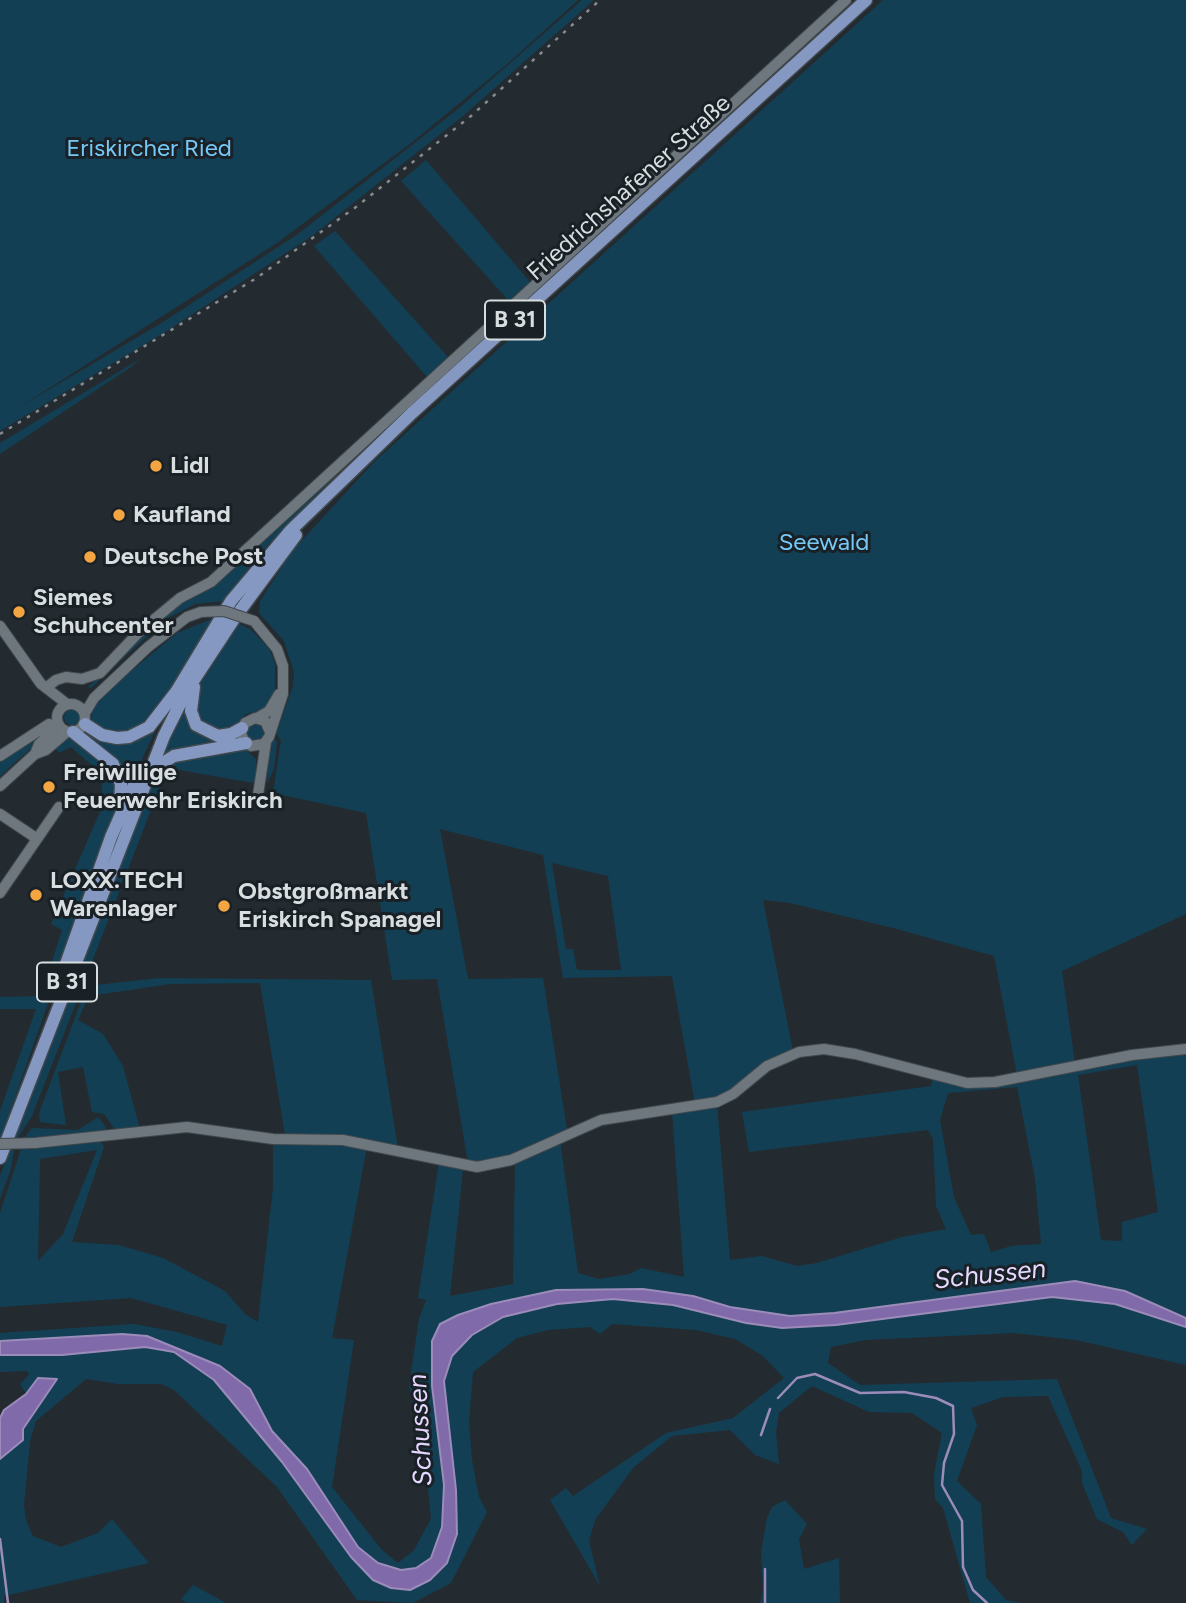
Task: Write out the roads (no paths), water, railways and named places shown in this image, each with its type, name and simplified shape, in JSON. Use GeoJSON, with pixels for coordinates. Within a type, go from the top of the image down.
{"type":"FeatureCollection","features":[{"type":"Feature","properties":{"kind":"main road","name":"Friedrichshafener Straße"},"geometry":{"type":"LineString","coordinates":[[328,493],[866,0]]}},
{"type":"Feature","properties":{"kind":"main road","name":"B 31"},"geometry":{"type":"LineString","coordinates":[[0,1158],[34,1064],[164,736],[236,616],[328,493]]}},
{"type":"Feature","properties":{"kind":"main road","name":"B 31"},"geometry":{"type":"LineString","coordinates":[[34,1064],[45,1022],[111,837],[176,692],[212,629],[247,580],[289,531],[328,493]]}},
{"type":"Feature","properties":{"kind":"main road"},"geometry":{"type":"LineString","coordinates":[[210,656],[192,693],[192,717],[196,725],[210,735],[231,734],[242,728]]}},
{"type":"Feature","properties":{"kind":"main road"},"geometry":{"type":"LineString","coordinates":[[83,714],[102,735],[130,737],[149,727],[176,692]]}},
{"type":"Feature","properties":{"kind":"main road"},"geometry":{"type":"LineString","coordinates":[[62,728],[104,755],[120,778],[121,799],[111,837]]}},
{"type":"Feature","properties":{"kind":"main road"},"geometry":{"type":"LineString","coordinates":[[138,800],[151,774],[166,760],[250,745]]}},
{"type":"Feature","properties":{"kind":"street"},"geometry":{"type":"LineString","coordinates":[[46,688],[56,680],[66,677],[82,679],[100,673],[140,631],[180,598],[211,582],[846,0]]}},
{"type":"Feature","properties":{"kind":"street"},"geometry":{"type":"LineString","coordinates":[[0,786],[35,754],[39,744],[83,714],[94,698],[148,647],[187,617],[201,612],[224,611],[254,621],[277,649],[283,666],[283,687],[268,737],[258,795]]}},
{"type":"Feature","properties":{"kind":"street"},"geometry":{"type":"LineString","coordinates":[[0,626],[13,649],[46,688],[83,714]]}},
{"type":"Feature","properties":{"kind":"street"},"geometry":{"type":"LineString","coordinates":[[263,765],[242,728],[249,719],[269,711],[283,687]]}},
{"type":"Feature","properties":{"kind":"street"},"geometry":{"type":"LineString","coordinates":[[46,688],[58,712],[62,728]]}},
{"type":"Feature","properties":{"kind":"street"},"geometry":{"type":"LineString","coordinates":[[58,712],[67,704]]}},
{"type":"Feature","properties":{"kind":"street"},"geometry":{"type":"LineString","coordinates":[[257,718],[267,723],[268,737]]}},
{"type":"Feature","properties":{"kind":"street"},"geometry":{"type":"LineString","coordinates":[[0,756],[62,728]]}},
{"type":"Feature","properties":{"kind":"street"},"geometry":{"type":"LineString","coordinates":[[250,745],[268,737]]}},
{"type":"Feature","properties":{"kind":"street"},"geometry":{"type":"LineString","coordinates":[[0,893],[59,807]]}},
{"type":"Feature","properties":{"kind":"street"},"geometry":{"type":"LineString","coordinates":[[0,814],[36,838]]}},
{"type":"Feature","properties":{"kind":"street"},"geometry":{"type":"LineString","coordinates":[[0,1144],[35,1143],[187,1127],[273,1139],[326,1138],[365,1143],[477,1167],[510,1160],[601,1120],[717,1102],[733,1094],[767,1066],[799,1052],[824,1049],[855,1054],[967,1083],[995,1082],[1132,1055],[1186,1049]]}},
{"type":"Feature","properties":{"kind":"waterway"},"geometry":{"type":"LineString","coordinates":[[778,1398],[797,1378],[815,1374],[860,1393],[904,1392],[936,1398],[953,1406],[954,1434],[944,1463],[942,1485],[962,1521],[963,1567],[973,1590],[987,1603]]}},
{"type":"Feature","properties":{"kind":"waterway"},"geometry":{"type":"LineString","coordinates":[[761,1435],[770,1409]]}},
{"type":"Feature","properties":{"kind":"waterway"},"geometry":{"type":"LineString","coordinates":[[0,1539],[8,1603]]}},
{"type":"Feature","properties":{"kind":"waterway"},"geometry":{"type":"LineString","coordinates":[[765,1569],[765,1603]]}},
{"type":"Feature","properties":{"kind":"railway"},"geometry":{"type":"LineString","coordinates":[[0,434],[255,279],[356,207],[471,116],[600,0]]}},
{"type":"Feature","properties":{"kind":"place","name":"Lidl"},"geometry":{"type":"Point","coordinates":[156,466]}},
{"type":"Feature","properties":{"kind":"place","name":"Kaufland"},"geometry":{"type":"Point","coordinates":[119,515]}},
{"type":"Feature","properties":{"kind":"place","name":"Deutsche Post"},"geometry":{"type":"Point","coordinates":[90,557]}},
{"type":"Feature","properties":{"kind":"place","name":"Siemes Schuhcenter"},"geometry":{"type":"Point","coordinates":[19,612]}},
{"type":"Feature","properties":{"kind":"place","name":"Freiwillige Feuerwehr Eriskirch"},"geometry":{"type":"Point","coordinates":[49,787]}},
{"type":"Feature","properties":{"kind":"place","name":"LOXX.TECH Warenlager"},"geometry":{"type":"Point","coordinates":[36,895]}},
{"type":"Feature","properties":{"kind":"place","name":"Obstgroßmarkt Eriskirch Spanagel"},"geometry":{"type":"Point","coordinates":[224,906]}},
{"type":"Feature","properties":{"kind":"park label","name":"Eriskircher Ried"},"geometry":{"type":"Point","coordinates":[149,149]}},
{"type":"Feature","properties":{"kind":"park label","name":"Seewald"},"geometry":{"type":"Point","coordinates":[824,543]}},
{"type":"Feature","properties":{"kind":"water label","name":"Schussen"},"geometry":{"type":"Point","coordinates":[990,1275]}},
{"type":"Feature","properties":{"kind":"water label","name":"Schussen"},"geometry":{"type":"Point","coordinates":[421,1430]}}]}
